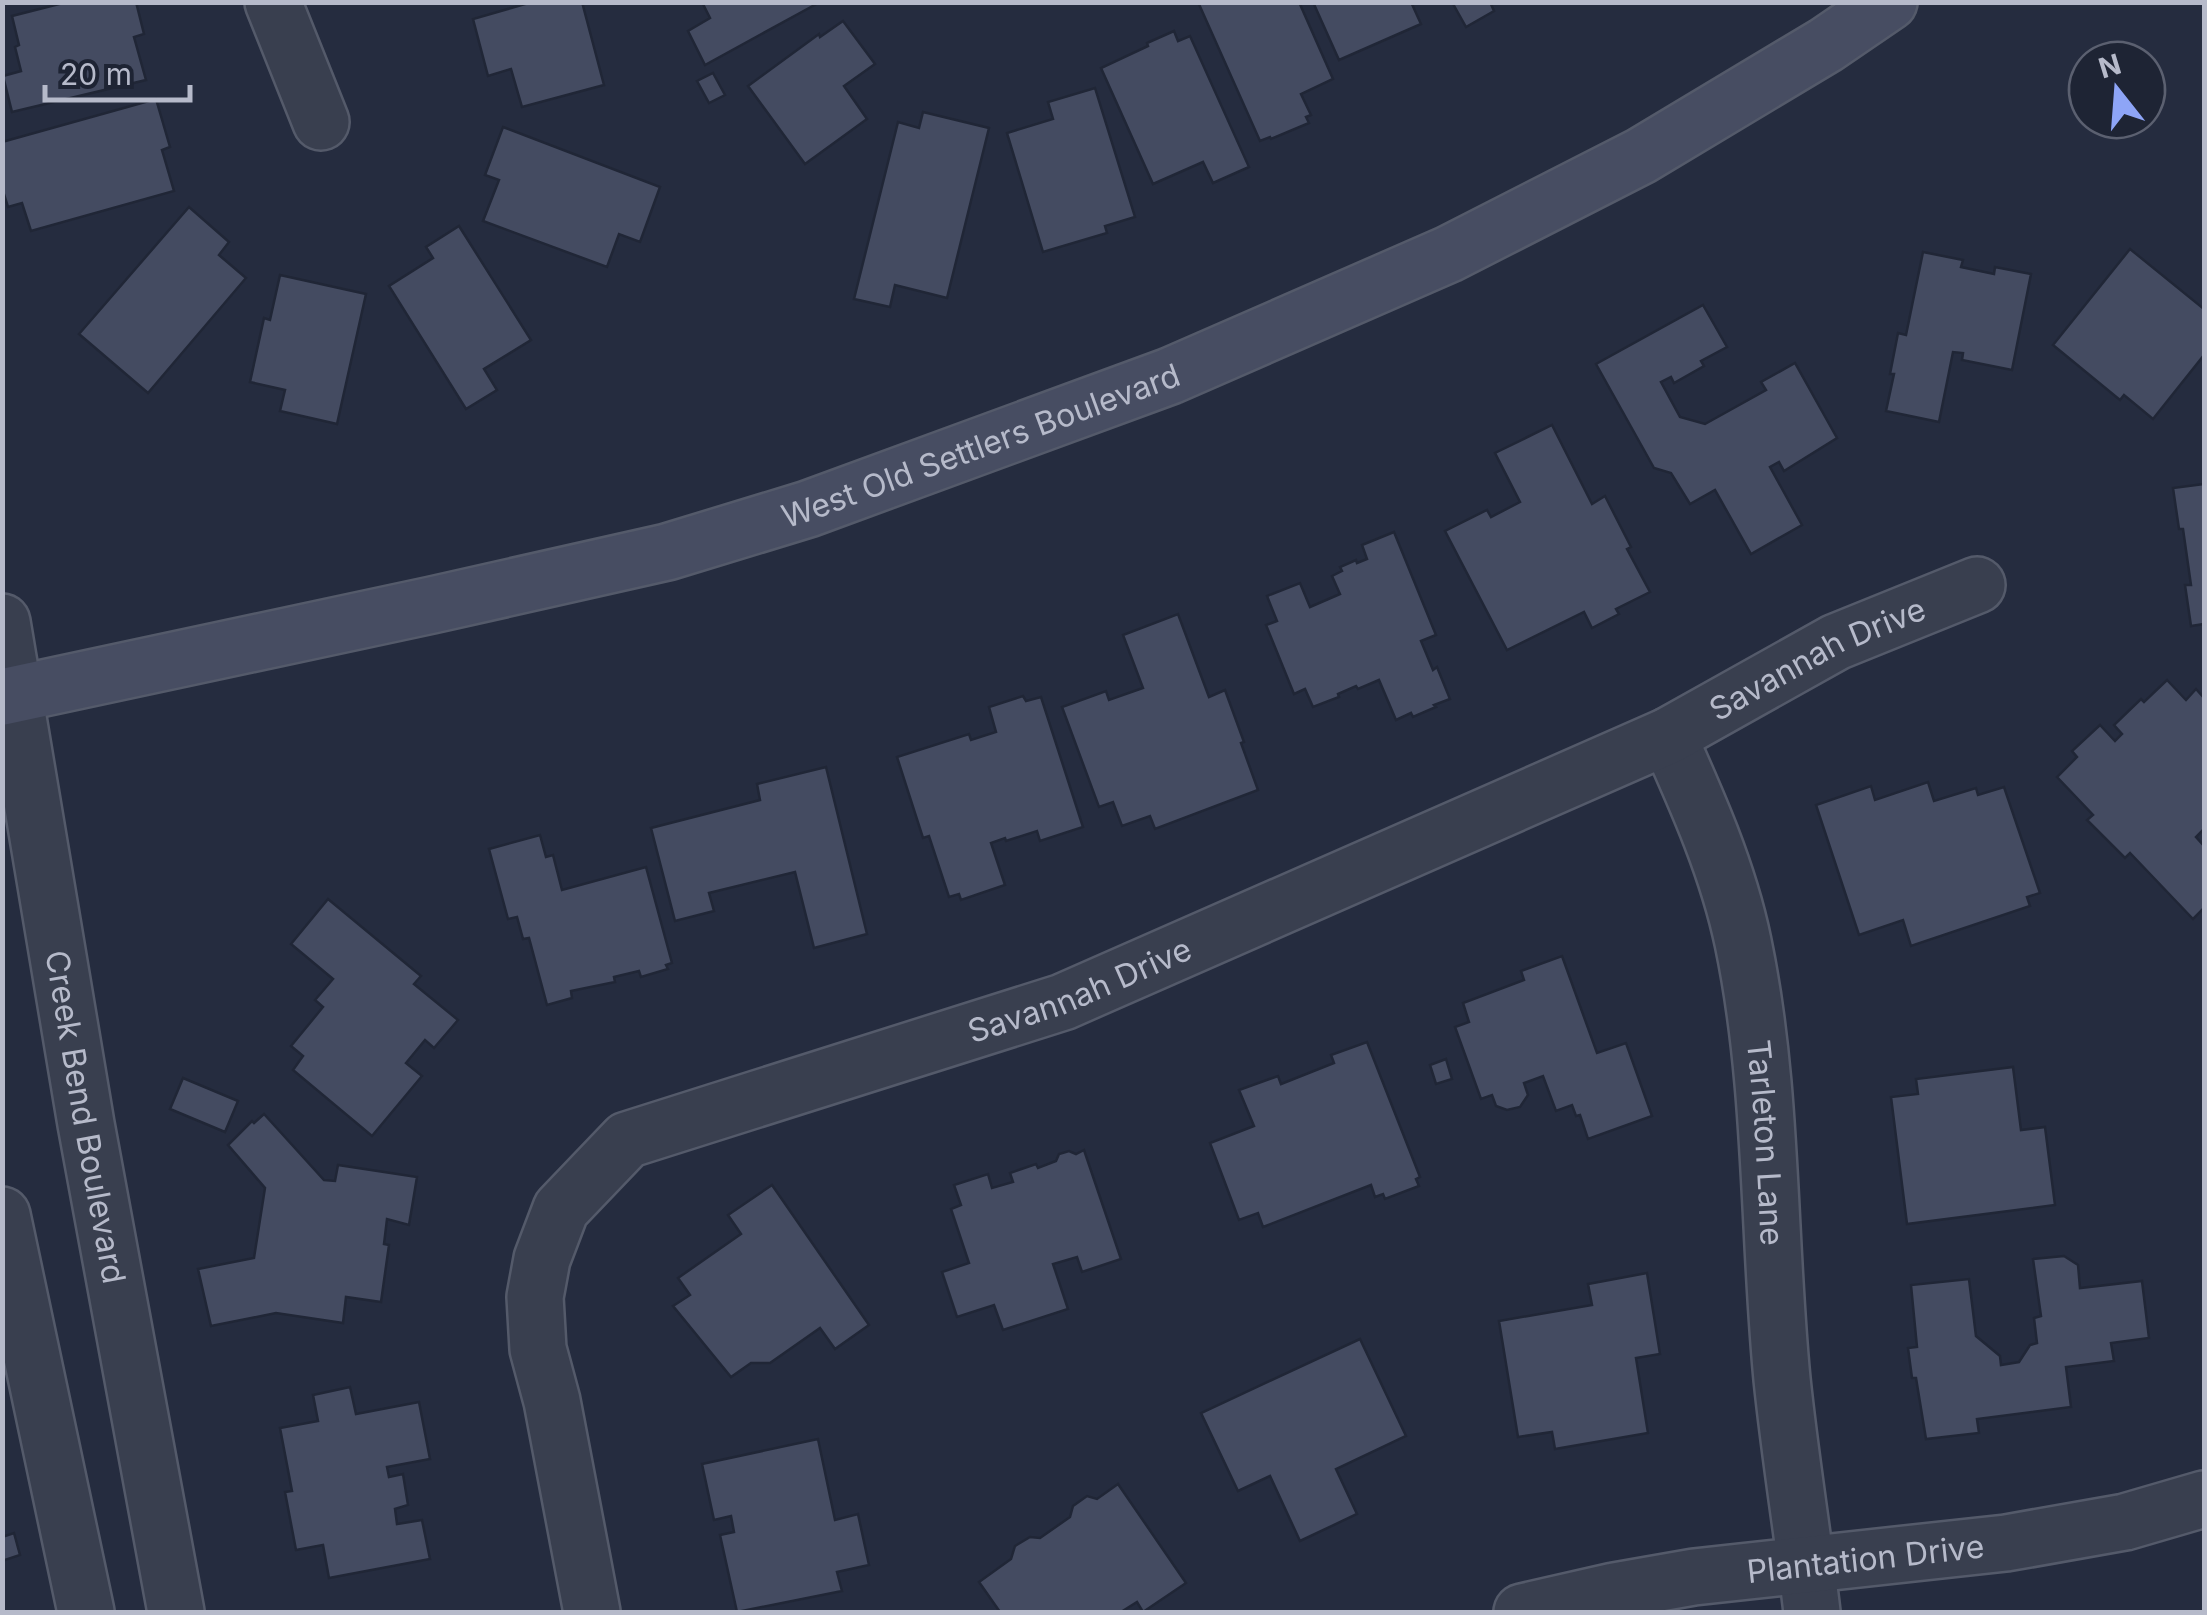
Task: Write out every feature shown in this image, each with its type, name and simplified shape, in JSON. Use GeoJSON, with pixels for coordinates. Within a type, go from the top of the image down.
{"type":"FeatureCollection","features":[{"type":"Feature","properties":{"kind":"main road","name":"West Old Settlers Boulevard"},"geometry":{"type":"LineString","coordinates":[[8,696],[667,552],[808,508],[1152,383],[1449,254],[1641,156],[1826,45],[1889,2]]}},
{"type":"Feature","properties":{"kind":"street"},"geometry":{"type":"LineString","coordinates":[[273,2],[321,122]]}},
{"type":"Feature","properties":{"kind":"street","name":"Savannah Drive"},"geometry":{"type":"LineString","coordinates":[[592,1612],[552,1400],[538,1349],[535,1297],[542,1259],[562,1209],[626,1140],[1063,1002],[1668,736],[1836,642],[1977,585]]}},
{"type":"Feature","properties":{"kind":"street","name":"Creek Bend Boulevard"},"geometry":{"type":"LineString","coordinates":[[2,622],[8,696],[176,1612]]}},
{"type":"Feature","properties":{"kind":"street","name":"Tarleton Lane"},"geometry":{"type":"LineString","coordinates":[[1668,736],[1704,815],[1732,898],[1758,1026],[1782,1380],[1809,1588]]}},
{"type":"Feature","properties":{"kind":"street"},"geometry":{"type":"LineString","coordinates":[[2,1215],[86,1612]]}},
{"type":"Feature","properties":{"kind":"street","name":"Plantation Drive"},"geometry":{"type":"LineString","coordinates":[[1522,1612],[1694,1577],[1809,1588],[2006,1542],[2124,1522],[2204,1499]]}},
{"type":"Feature","properties":{"kind":"building"},"geometry":{"type":"Polygon","coordinates":[[[67,2],[136,2],[144,34],[134,37],[146,80],[12,112],[3,76],[21,71],[12,16],[67,2]]]}},
{"type":"Feature","properties":{"kind":"building"},"geometry":{"type":"Polygon","coordinates":[[[532,2],[582,2],[604,85],[522,107],[511,69],[488,76],[473,19],[532,2]]]}},
{"type":"Feature","properties":{"kind":"building"},"geometry":{"type":"Polygon","coordinates":[[[702,2],[820,2],[705,65],[688,31],[710,18],[702,2]]]}},
{"type":"Feature","properties":{"kind":"building"},"geometry":{"type":"Polygon","coordinates":[[[1198,2],[1299,2],[1333,79],[1301,94],[1311,115],[1306,117],[1309,123],[1260,141],[1198,2]]]}},
{"type":"Feature","properties":{"kind":"building"},"geometry":{"type":"Polygon","coordinates":[[[1313,2],[1411,2],[1421,24],[1339,60],[1313,2]]]}},
{"type":"Feature","properties":{"kind":"building"},"geometry":{"type":"Polygon","coordinates":[[[1452,2],[1490,2],[1494,11],[1466,27],[1452,2]]]}},
{"type":"Feature","properties":{"kind":"building"},"geometry":{"type":"Polygon","coordinates":[[[843,21],[875,64],[844,86],[867,119],[805,164],[748,86],[843,21]]]}},
{"type":"Feature","properties":{"kind":"building"},"geometry":{"type":"Polygon","coordinates":[[[1174,31],[1178,41],[1190,36],[1249,167],[1213,183],[1203,162],[1153,184],[1101,68],[1174,31]]]}},
{"type":"Feature","properties":{"kind":"building"},"geometry":{"type":"Polygon","coordinates":[[[713,73],[725,95],[709,103],[697,81],[713,73]]]}},
{"type":"Feature","properties":{"kind":"building"},"geometry":{"type":"Polygon","coordinates":[[[1095,88],[1135,217],[1105,226],[1107,233],[1043,252],[1007,133],[1053,119],[1048,102],[1095,88]]]}},
{"type":"Feature","properties":{"kind":"building"},"geometry":{"type":"Polygon","coordinates":[[[156,99],[170,147],[162,150],[174,191],[31,231],[22,203],[8,207],[2,188],[2,142],[156,99]]]}},
{"type":"Feature","properties":{"kind":"building"},"geometry":{"type":"Polygon","coordinates":[[[923,112],[989,128],[947,298],[895,285],[890,307],[854,299],[898,122],[919,128],[923,112]]]}},
{"type":"Feature","properties":{"kind":"building"},"geometry":{"type":"Polygon","coordinates":[[[503,127],[660,187],[640,242],[619,234],[607,267],[483,221],[499,180],[485,175],[503,127]]]}},
{"type":"Feature","properties":{"kind":"building"},"geometry":{"type":"Polygon","coordinates":[[[189,207],[229,242],[219,255],[246,278],[148,393],[79,334],[189,207]]]}},
{"type":"Feature","properties":{"kind":"building"},"geometry":{"type":"Polygon","coordinates":[[[459,226],[531,340],[484,369],[497,390],[466,409],[389,286],[433,258],[426,247],[459,226]]]}},
{"type":"Feature","properties":{"kind":"building"},"geometry":{"type":"Polygon","coordinates":[[[2130,249],[2204,309],[2204,355],[2153,419],[2124,395],[2120,400],[2053,345],[2130,249]]]}},
{"type":"Feature","properties":{"kind":"building"},"geometry":{"type":"Polygon","coordinates":[[[1923,252],[1963,260],[1961,267],[1994,274],[1995,267],[2031,274],[2012,370],[1962,360],[1963,353],[1953,352],[1939,422],[1886,411],[1898,333],[1906,335],[1923,252]]]}},
{"type":"Feature","properties":{"kind":"building"},"geometry":{"type":"Polygon","coordinates":[[[280,275],[366,294],[337,424],[280,411],[285,390],[250,382],[264,318],[270,320],[280,275]]]}},
{"type":"Feature","properties":{"kind":"building"},"geometry":{"type":"Polygon","coordinates":[[[1703,305],[1727,347],[1701,361],[1704,366],[1674,383],[1671,377],[1661,382],[1680,417],[1705,424],[1766,390],[1761,382],[1795,363],[1837,438],[1784,471],[1779,462],[1770,467],[1802,525],[1751,554],[1715,490],[1690,504],[1671,473],[1654,468],[1596,364],[1703,305]]]}},
{"type":"Feature","properties":{"kind":"building"},"geometry":{"type":"Polygon","coordinates":[[[1552,425],[1592,504],[1605,496],[1650,592],[1616,609],[1619,614],[1592,628],[1584,612],[1507,650],[1445,531],[1487,510],[1491,517],[1520,502],[1495,453],[1552,425]]]}},
{"type":"Feature","properties":{"kind":"building"},"geometry":{"type":"Polygon","coordinates":[[[2204,484],[2204,624],[2191,626],[2185,585],[2191,585],[2173,488],[2204,484]]]}},
{"type":"Feature","properties":{"kind":"building"},"geometry":{"type":"Polygon","coordinates":[[[1394,532],[1436,635],[1421,641],[1450,699],[1413,717],[1411,713],[1396,720],[1379,680],[1358,689],[1356,686],[1313,707],[1305,689],[1294,694],[1266,625],[1277,621],[1267,596],[1300,583],[1310,607],[1340,594],[1332,576],[1342,571],[1340,567],[1367,559],[1362,545],[1394,532]]]}},
{"type":"Feature","properties":{"kind":"building"},"geometry":{"type":"Polygon","coordinates":[[[1178,614],[1209,697],[1225,690],[1258,790],[1155,829],[1150,816],[1122,826],[1113,802],[1099,807],[1062,707],[1106,691],[1109,700],[1143,688],[1123,635],[1178,614]]]}},
{"type":"Feature","properties":{"kind":"building"},"geometry":{"type":"Polygon","coordinates":[[[2167,680],[2186,700],[2196,689],[2204,698],[2204,829],[2196,837],[2204,846],[2204,908],[2193,919],[2130,853],[2125,858],[2087,820],[2093,815],[2057,777],[2077,757],[2072,751],[2100,725],[2115,741],[2122,734],[2114,725],[2167,680]]]}},
{"type":"Feature","properties":{"kind":"building"},"geometry":{"type":"Polygon","coordinates":[[[1023,696],[1026,701],[1041,697],[1083,827],[1040,841],[1037,831],[991,843],[1005,885],[961,900],[959,894],[949,897],[929,836],[923,838],[897,757],[969,734],[971,740],[996,732],[989,707],[1023,696]]]}},
{"type":"Feature","properties":{"kind":"building"},"geometry":{"type":"Polygon","coordinates":[[[826,767],[867,934],[814,948],[795,872],[709,893],[714,911],[675,921],[651,828],[760,800],[757,784],[826,767]]]}},
{"type":"Feature","properties":{"kind":"building"},"geometry":{"type":"Polygon","coordinates":[[[1928,782],[1934,801],[1976,788],[1978,795],[2004,787],[2040,893],[2027,897],[2030,906],[1911,946],[1903,920],[1859,935],[1816,805],[1871,786],[1875,800],[1928,782]]]}},
{"type":"Feature","properties":{"kind":"building"},"geometry":{"type":"Polygon","coordinates":[[[540,835],[546,857],[553,855],[562,890],[646,867],[672,963],[666,965],[668,969],[641,977],[639,971],[614,977],[615,982],[571,991],[572,998],[547,1005],[529,938],[523,939],[517,917],[508,919],[489,849],[540,835]]]}},
{"type":"Feature","properties":{"kind":"building"},"geometry":{"type":"Polygon","coordinates":[[[328,899],[421,976],[414,984],[458,1020],[434,1048],[425,1040],[406,1063],[422,1076],[372,1136],[293,1070],[303,1056],[291,1046],[323,1007],[315,1000],[333,979],[291,944],[328,899]]]}},
{"type":"Feature","properties":{"kind":"building"},"geometry":{"type":"Polygon","coordinates":[[[1562,956],[1597,1053],[1626,1043],[1652,1116],[1588,1139],[1572,1105],[1556,1111],[1543,1076],[1524,1083],[1528,1095],[1520,1107],[1507,1110],[1496,1106],[1492,1095],[1481,1099],[1455,1027],[1469,1022],[1463,1003],[1524,980],[1521,971],[1562,956]]]}},
{"type":"Feature","properties":{"kind":"building"},"geometry":{"type":"Polygon","coordinates":[[[1367,1042],[1420,1177],[1416,1179],[1419,1186],[1385,1199],[1383,1194],[1375,1197],[1371,1185],[1263,1227],[1258,1213],[1239,1220],[1210,1143],[1254,1126],[1239,1090],[1278,1076],[1281,1084],[1334,1063],[1331,1055],[1367,1042]]]}},
{"type":"Feature","properties":{"kind":"building"},"geometry":{"type":"Polygon","coordinates":[[[1446,1059],[1452,1079],[1436,1084],[1430,1065],[1446,1059]]]}},
{"type":"Feature","properties":{"kind":"building"},"geometry":{"type":"Polygon","coordinates":[[[2013,1067],[2021,1130],[2045,1127],[2055,1205],[1907,1224],[1891,1097],[1918,1094],[1916,1079],[2013,1067]]]}},
{"type":"Feature","properties":{"kind":"building"},"geometry":{"type":"Polygon","coordinates":[[[183,1078],[238,1101],[225,1132],[170,1109],[183,1078]]]}},
{"type":"Feature","properties":{"kind":"building"},"geometry":{"type":"Polygon","coordinates":[[[264,1114],[324,1180],[335,1181],[338,1165],[417,1177],[409,1225],[387,1219],[384,1244],[389,1245],[381,1302],[346,1297],[343,1323],[276,1313],[211,1326],[198,1269],[254,1258],[265,1188],[228,1145],[264,1114]]]}},
{"type":"Feature","properties":{"kind":"building"},"geometry":{"type":"Polygon","coordinates":[[[1084,1150],[1121,1259],[1082,1272],[1077,1257],[1053,1264],[1068,1309],[1003,1330],[994,1305],[957,1317],[942,1272],[969,1263],[951,1209],[961,1205],[954,1185],[988,1174],[992,1188],[1013,1182],[1010,1173],[1036,1164],[1038,1168],[1056,1161],[1059,1154],[1084,1150]]]}},
{"type":"Feature","properties":{"kind":"building"},"geometry":{"type":"Polygon","coordinates":[[[772,1185],[869,1325],[835,1349],[820,1328],[770,1363],[751,1363],[731,1377],[673,1306],[690,1295],[678,1278],[741,1234],[728,1215],[772,1185]]]}},
{"type":"Feature","properties":{"kind":"building"},"geometry":{"type":"Polygon","coordinates":[[[2064,1256],[2078,1265],[2080,1288],[2142,1281],[2149,1338],[2111,1343],[2114,1361],[2066,1367],[2071,1407],[1977,1419],[1979,1433],[1926,1439],[1908,1348],[1917,1347],[1911,1285],[1969,1279],[1976,1336],[2000,1356],[2001,1365],[2019,1362],[2030,1345],[2037,1343],[2034,1318],[2041,1316],[2033,1259],[2064,1256]]]}},
{"type":"Feature","properties":{"kind":"building"},"geometry":{"type":"Polygon","coordinates":[[[1647,1273],[1660,1354],[1636,1358],[1648,1433],[1555,1449],[1552,1432],[1518,1437],[1499,1321],[1592,1305],[1588,1284],[1647,1273]]]}},
{"type":"Feature","properties":{"kind":"building"},"geometry":{"type":"Polygon","coordinates":[[[1360,1339],[1406,1436],[1336,1469],[1357,1514],[1300,1541],[1270,1476],[1238,1491],[1201,1413],[1360,1339]]]}},
{"type":"Feature","properties":{"kind":"building"},"geometry":{"type":"Polygon","coordinates":[[[350,1387],[356,1414],[419,1402],[430,1459],[387,1467],[389,1477],[403,1474],[408,1505],[395,1509],[397,1524],[422,1520],[430,1559],[329,1578],[323,1545],[296,1550],[285,1492],[292,1491],[280,1428],[318,1421],[313,1395],[350,1387]]]}},
{"type":"Feature","properties":{"kind":"building"},"geometry":{"type":"Polygon","coordinates":[[[818,1439],[835,1520],[858,1514],[869,1565],[837,1572],[842,1591],[737,1612],[720,1535],[734,1532],[731,1516],[714,1520],[702,1464],[818,1439]]]}},
{"type":"Feature","properties":{"kind":"building"},"geometry":{"type":"Polygon","coordinates":[[[1118,1484],[1186,1583],[1143,1612],[1137,1602],[1121,1612],[1000,1612],[979,1582],[1011,1559],[1015,1546],[1030,1537],[1040,1538],[1070,1517],[1073,1506],[1087,1496],[1097,1499],[1118,1484]]]}},
{"type":"Feature","properties":{"kind":"building"},"geometry":{"type":"Polygon","coordinates":[[[14,1533],[20,1555],[2,1561],[2,1537],[14,1533]]]}}]}
